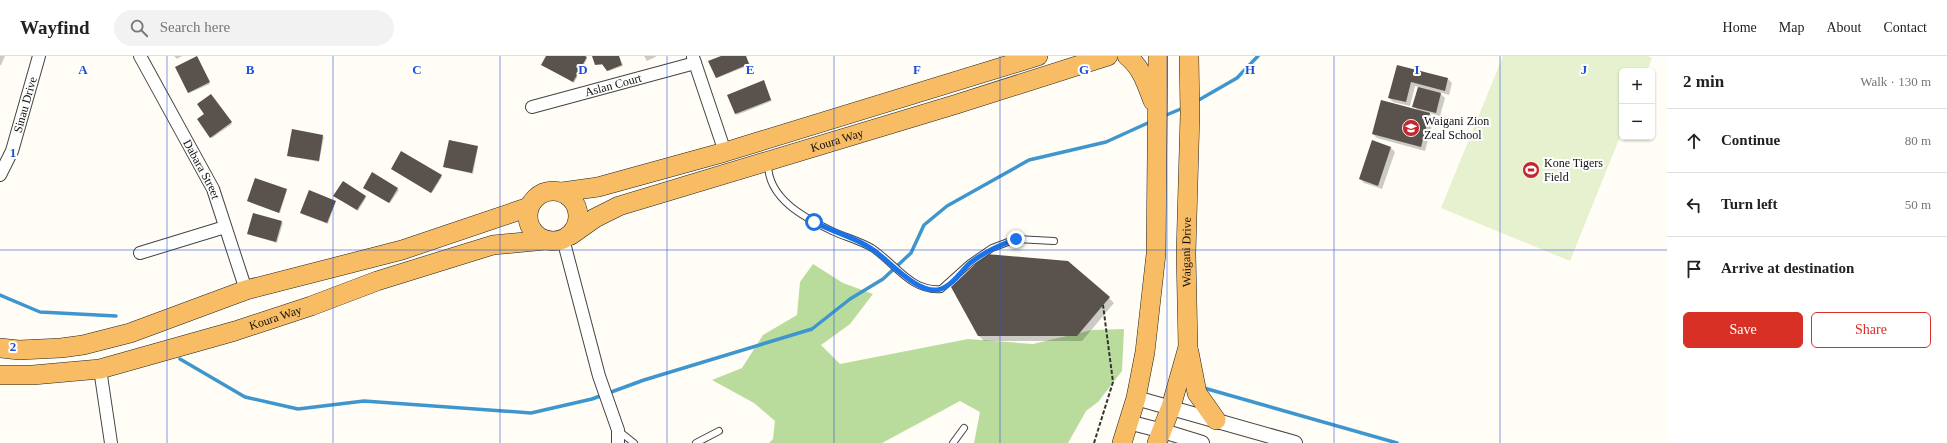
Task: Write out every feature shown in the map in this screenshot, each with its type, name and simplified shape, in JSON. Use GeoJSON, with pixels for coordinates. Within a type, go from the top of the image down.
{"type":"FeatureCollection","features":[{"type":"Feature","properties":{"kind":"highway","name":"Koura Way"},"geometry":{"type":"LineString","coordinates":[[562,192],[598,187],[725,152],[1038,56]]}},
{"type":"Feature","properties":{"kind":"highway","name":"Koura Way"},"geometry":{"type":"LineString","coordinates":[[0,375],[33,375],[100,369],[235,331],[311,306],[377,281],[493,245],[560,238],[619,206],[1108,56]]}},
{"type":"Feature","properties":{"kind":"highway"},"geometry":{"type":"LineString","coordinates":[[1127,56],[1139,69],[1146,80],[1157,112]]}},
{"type":"Feature","properties":{"kind":"highway"},"geometry":{"type":"LineString","coordinates":[[1122,443],[1136,398],[1145,352],[1156,254],[1158,56]]}},
{"type":"Feature","properties":{"kind":"highway","name":"Waigani Drive"},"geometry":{"type":"LineString","coordinates":[[1160,437],[1171,407],[1188,347],[1186,253],[1190,114],[1189,56]]}},
{"type":"Feature","properties":{"kind":"highway"},"geometry":{"type":"LineString","coordinates":[[1190,114],[1194,75],[1204,56]]}},
{"type":"Feature","properties":{"kind":"highway"},"geometry":{"type":"LineString","coordinates":[[554,190],[562,192],[575,203],[578,211],[577,224],[560,238],[538,237],[530,227],[527,215],[529,207],[539,195],[554,190]]}},
{"type":"Feature","properties":{"kind":"highway"},"geometry":{"type":"LineString","coordinates":[[0,348],[20,350],[83,345],[130,333],[246,290],[402,250],[529,207]]}},
{"type":"Feature","properties":{"kind":"highway"},"geometry":{"type":"LineString","coordinates":[[1188,347],[1198,393],[1216,420]]}},
{"type":"Feature","properties":{"kind":"street","name":"Sinau Drive"},"geometry":{"type":"LineString","coordinates":[[0,175],[12,151],[40,56]]}},
{"type":"Feature","properties":{"kind":"street","name":"Dabara Street"},"geometry":{"type":"LineString","coordinates":[[140,56],[213,189],[246,290]]}},
{"type":"Feature","properties":{"kind":"street"},"geometry":{"type":"LineString","coordinates":[[694,60],[725,152]]}},
{"type":"Feature","properties":{"kind":"street","name":"Aslan Court"},"geometry":{"type":"LineString","coordinates":[[532,107],[694,60]]}},
{"type":"Feature","properties":{"kind":"street"},"geometry":{"type":"LineString","coordinates":[[140,253],[225,227]]}},
{"type":"Feature","properties":{"kind":"street"},"geometry":{"type":"LineString","coordinates":[[560,238],[599,376],[618,430],[618,443]]}},
{"type":"Feature","properties":{"kind":"street"},"geometry":{"type":"LineString","coordinates":[[100,369],[111,443]]}},
{"type":"Feature","properties":{"kind":"street"},"geometry":{"type":"LineString","coordinates":[[1136,398],[1295,443]]}},
{"type":"Feature","properties":{"kind":"street"},"geometry":{"type":"LineString","coordinates":[[1128,422],[1160,437],[1202,443]]}},
{"type":"Feature","properties":{"kind":"lane"},"geometry":{"type":"LineString","coordinates":[[768,161],[768,175],[775,190],[786,202],[814,222],[872,249],[916,284],[924,288],[941,289],[970,263],[992,248],[1016,239],[1054,241]]}},
{"type":"Feature","properties":{"kind":"lane"},"geometry":{"type":"LineString","coordinates":[[953,443],[964,428]]}},
{"type":"Feature","properties":{"kind":"lane"},"geometry":{"type":"LineString","coordinates":[[618,430],[634,443]]}},
{"type":"Feature","properties":{"kind":"lane"},"geometry":{"type":"LineString","coordinates":[[696,443],[719,431]]}},
{"type":"Feature","properties":{"kind":"path"},"geometry":{"type":"LineString","coordinates":[[1094,443],[1114,382],[1103,306]]}},
{"type":"Feature","properties":{"kind":"green space","name":"Kone Tigers Field"},"geometry":{"type":"Polygon","coordinates":[[[1503,56],[1648,56],[1652,58],[1648,68],[1619,68],[1619,139],[1570,261],[1441,208],[1503,56]]]}},
{"type":"Feature","properties":{"kind":"green space"},"geometry":{"type":"Polygon","coordinates":[[[813,264],[843,283],[873,294],[850,324],[821,345],[840,364],[968,339],[1033,344],[1092,330],[1124,329],[1122,371],[1098,402],[1086,411],[1068,443],[974,443],[980,412],[960,401],[882,443],[769,443],[773,439],[775,421],[754,403],[712,380],[742,368],[763,335],[797,315],[800,282],[813,264]]]}},
{"type":"Feature","properties":{"kind":"building"},"geometry":{"type":"Polygon","coordinates":[[[197,56],[210,82],[188,93],[175,67],[197,56]]]}},
{"type":"Feature","properties":{"kind":"building"},"geometry":{"type":"Polygon","coordinates":[[[546,56],[587,57],[573,82],[541,65],[546,56]]]}},
{"type":"Feature","properties":{"kind":"building"},"geometry":{"type":"Polygon","coordinates":[[[592,56],[619,56],[622,65],[607,71],[602,64],[595,65],[592,56]]]}},
{"type":"Feature","properties":{"kind":"building"},"geometry":{"type":"Polygon","coordinates":[[[721,56],[746,56],[749,64],[716,78],[708,61],[721,56]]]}},
{"type":"Feature","properties":{"kind":"building"},"geometry":{"type":"Polygon","coordinates":[[[1397,65],[1448,78],[1445,91],[1411,82],[1406,102],[1388,98],[1397,65]]]}},
{"type":"Feature","properties":{"kind":"building"},"geometry":{"type":"Polygon","coordinates":[[[764,80],[771,100],[735,114],[727,95],[764,80]]]}},
{"type":"Feature","properties":{"kind":"building"},"geometry":{"type":"Polygon","coordinates":[[[1418,87],[1441,93],[1436,113],[1412,107],[1418,87]]]}},
{"type":"Feature","properties":{"kind":"building"},"geometry":{"type":"Polygon","coordinates":[[[211,94],[232,122],[210,138],[197,119],[204,114],[197,104],[211,94]]]}},
{"type":"Feature","properties":{"kind":"building"},"geometry":{"type":"Polygon","coordinates":[[[1381,100],[1430,113],[1421,147],[1372,134],[1381,100]]]}},
{"type":"Feature","properties":{"kind":"building"},"geometry":{"type":"Polygon","coordinates":[[[292,129],[323,135],[319,161],[287,156],[292,129]]]}},
{"type":"Feature","properties":{"kind":"building"},"geometry":{"type":"Polygon","coordinates":[[[449,140],[478,146],[472,173],[443,167],[449,140]]]}},
{"type":"Feature","properties":{"kind":"building"},"geometry":{"type":"Polygon","coordinates":[[[1372,140],[1391,147],[1378,186],[1359,179],[1372,140]]]}},
{"type":"Feature","properties":{"kind":"building"},"geometry":{"type":"Polygon","coordinates":[[[401,151],[442,175],[431,193],[391,169],[401,151]]]}},
{"type":"Feature","properties":{"kind":"building"},"geometry":{"type":"Polygon","coordinates":[[[372,172],[398,188],[389,203],[363,188],[372,172]]]}},
{"type":"Feature","properties":{"kind":"building"},"geometry":{"type":"Polygon","coordinates":[[[255,178],[287,189],[279,213],[247,201],[255,178]]]}},
{"type":"Feature","properties":{"kind":"building"},"geometry":{"type":"Polygon","coordinates":[[[343,181],[366,196],[357,210],[333,196],[343,181]]]}},
{"type":"Feature","properties":{"kind":"building"},"geometry":{"type":"Polygon","coordinates":[[[309,190],[336,201],[327,223],[300,213],[309,190]]]}},
{"type":"Feature","properties":{"kind":"building"},"geometry":{"type":"Polygon","coordinates":[[[253,213],[282,221],[276,242],[247,234],[253,213]]]}},
{"type":"Feature","properties":{"kind":"building"},"geometry":{"type":"Polygon","coordinates":[[[986,254],[1068,261],[1110,297],[1077,336],[978,336],[951,287],[986,254]]]}},
{"type":"Feature","properties":{"kind":"waterway"},"geometry":{"type":"LineString","coordinates":[[1197,101],[1237,78],[1258,56]]}},
{"type":"Feature","properties":{"kind":"waterway"},"geometry":{"type":"LineString","coordinates":[[1164,116],[1183,108]]}},
{"type":"Feature","properties":{"kind":"waterway"},"geometry":{"type":"LineString","coordinates":[[180,359],[245,397],[298,409],[364,401],[531,413],[592,399],[644,380],[812,329],[850,299],[883,279],[911,253],[924,225],[947,206],[1029,160],[1106,142],[1150,122]]}},
{"type":"Feature","properties":{"kind":"waterway"},"geometry":{"type":"LineString","coordinates":[[0,295],[40,312],[116,316]]}},
{"type":"Feature","properties":{"kind":"waterway"},"geometry":{"type":"LineString","coordinates":[[1204,388],[1397,443]]}},
{"type":"Feature","properties":{"kind":"place","name":"Waigani Zion Zeal School"},"geometry":{"type":"Point","coordinates":[1411,128]}},
{"type":"Feature","properties":{"kind":"place","name":"Kone Tigers Field"},"geometry":{"type":"Point","coordinates":[1531,170]}},
{"type":"Feature","properties":{"kind":"route"},"geometry":{"type":"LineString","coordinates":[[814,222],[872,249],[893,265],[909,280],[916,284],[924,288],[938,290],[951,282],[970,263],[992,248],[1016,239]]}}]}
